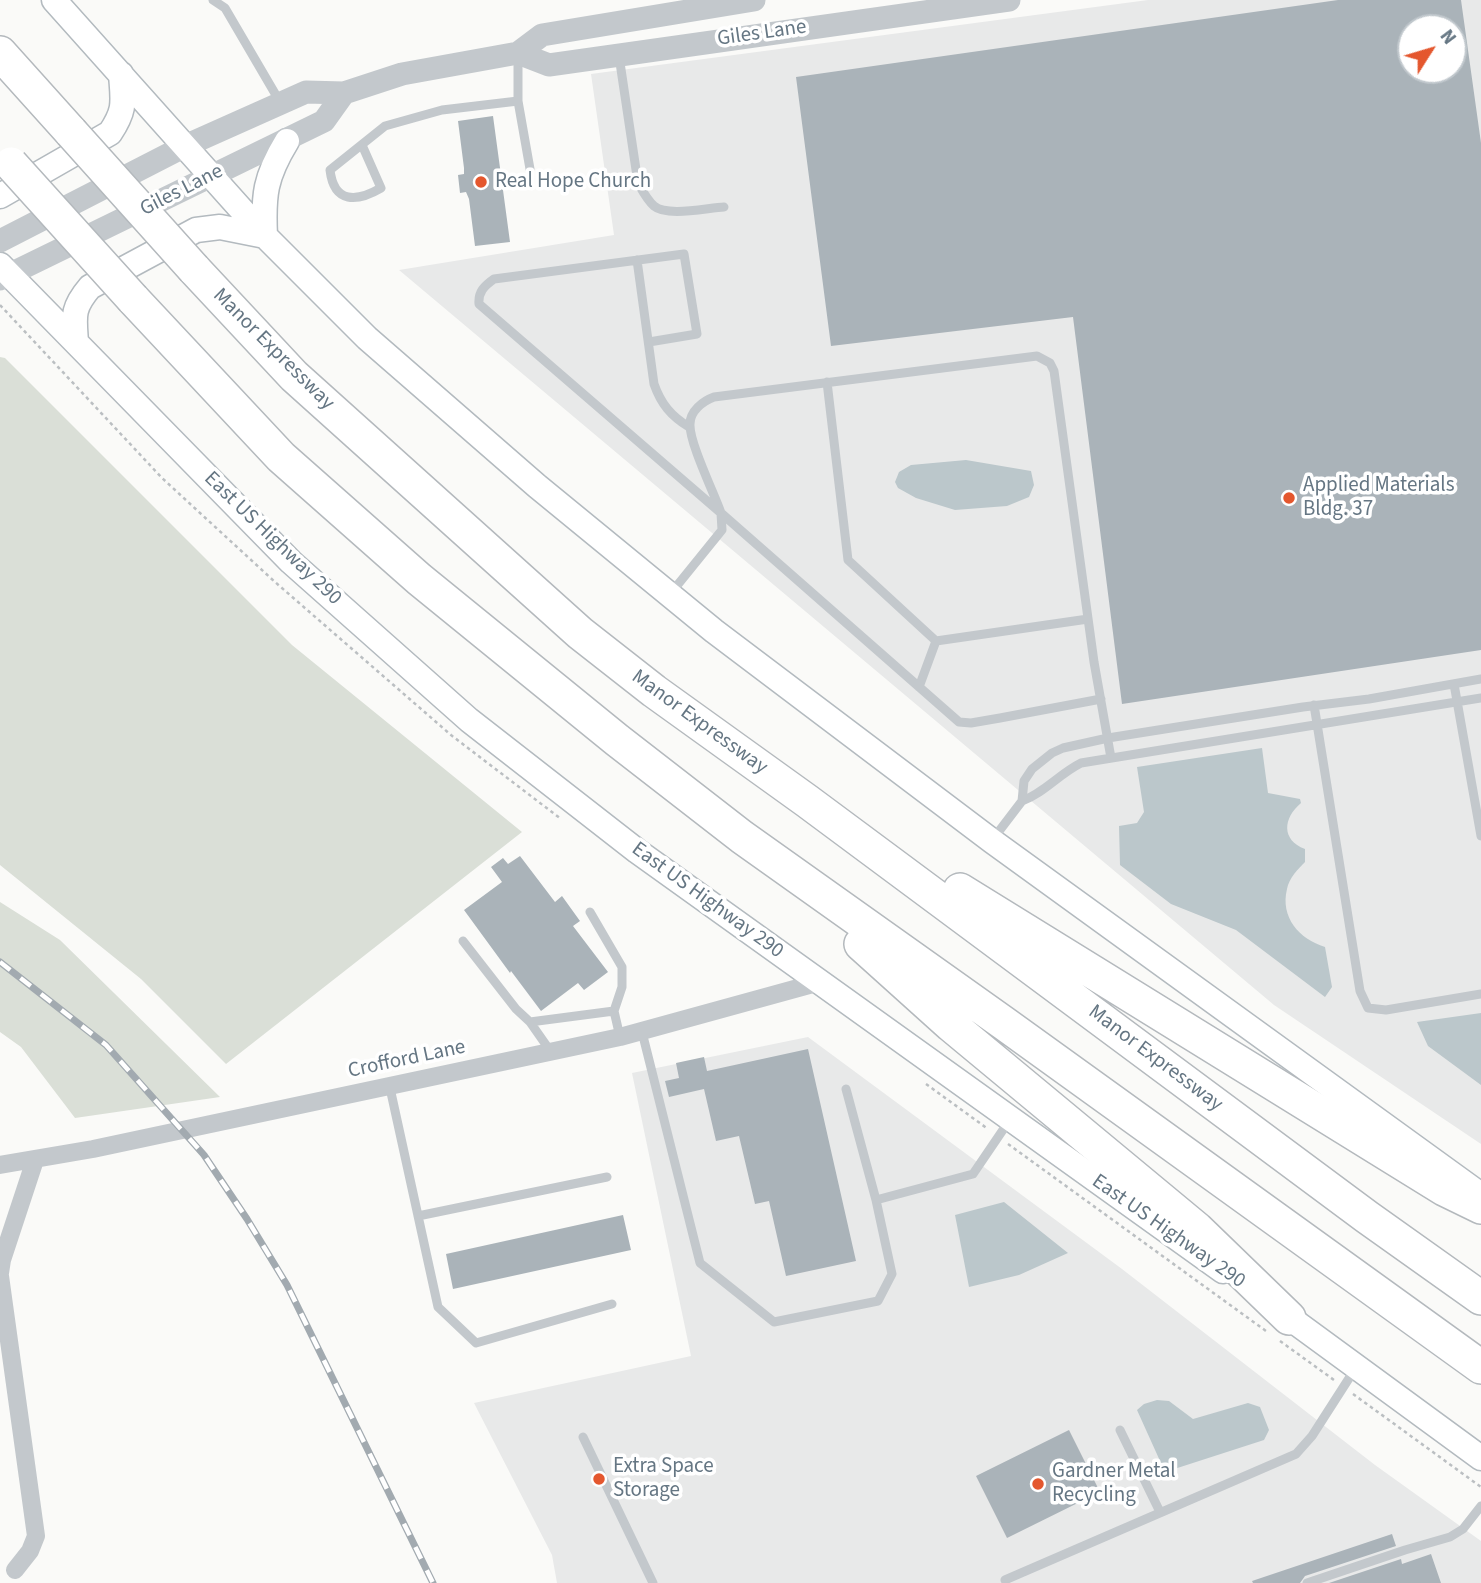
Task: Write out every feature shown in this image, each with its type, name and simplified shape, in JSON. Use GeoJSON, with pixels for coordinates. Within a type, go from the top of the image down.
{"type":"FeatureCollection","features":[{"type":"Feature","properties":{"kind":"highway","name":"Manor Expressway"},"geometry":{"type":"LineString","coordinates":[[0,53],[294,376],[580,633],[653,691],[807,801],[1356,1209],[1481,1298]]}},
{"type":"Feature","properties":{"kind":"highway"},"geometry":{"type":"LineString","coordinates":[[6,158],[281,457],[390,553],[617,740],[742,837],[1481,1367]]}},
{"type":"Feature","properties":{"kind":"highway"},"geometry":{"type":"LineString","coordinates":[[807,801],[947,882],[1444,1189],[1481,1207]]}},
{"type":"Feature","properties":{"kind":"highway"},"geometry":{"type":"LineString","coordinates":[[742,837],[951,1025],[1197,1230],[1289,1318]]}},
{"type":"Feature","properties":{"kind":"main road"},"geometry":{"type":"LineString","coordinates":[[54,0],[265,236],[367,338],[537,486],[714,631],[992,841],[1481,1196]]}},
{"type":"Feature","properties":{"kind":"main road"},"geometry":{"type":"LineString","coordinates":[[0,196],[110,133],[121,117],[121,74]]}},
{"type":"Feature","properties":{"kind":"main road"},"geometry":{"type":"LineString","coordinates":[[265,236],[264,201],[267,185],[272,166],[287,141]]}},
{"type":"Feature","properties":{"kind":"main road"},"geometry":{"type":"LineString","coordinates":[[76,342],[74,314],[79,300],[90,288],[196,230],[220,227],[265,236]]}},
{"type":"Feature","properties":{"kind":"main road","name":"East US Highway 290"},"geometry":{"type":"LineString","coordinates":[[3,273],[76,342],[291,562],[469,720],[637,851],[1481,1458]]}},
{"type":"Feature","properties":{"kind":"street","name":"Giles Lane"},"geometry":{"type":"LineString","coordinates":[[0,241],[185,146],[306,92],[344,93],[402,74],[518,53],[542,35],[754,0]]}},
{"type":"Feature","properties":{"kind":"street","name":"Giles Lane"},"geometry":{"type":"LineString","coordinates":[[518,53],[549,65],[935,5],[1009,0]]}},
{"type":"Feature","properties":{"kind":"street","name":"Giles Lane"},"geometry":{"type":"LineString","coordinates":[[3,273],[287,141],[324,121],[344,93]]}},
{"type":"Feature","properties":{"kind":"street","name":"Crofford Lane"},"geometry":{"type":"LineString","coordinates":[[0,1165],[390,1088],[620,1037],[820,982]]}},
{"type":"Feature","properties":{"kind":"street"},"geometry":{"type":"LineString","coordinates":[[15,1570],[30,1551],[36,1536],[0,1274],[2,1260],[35,1160]]}},
{"type":"Feature","properties":{"kind":"lane"},"geometry":{"type":"LineString","coordinates":[[213,0],[226,4],[281,103]]}},
{"type":"Feature","properties":{"kind":"lane"},"geometry":{"type":"LineString","coordinates":[[518,53],[518,101],[530,169]]}},
{"type":"Feature","properties":{"kind":"lane"},"geometry":{"type":"LineString","coordinates":[[619,55],[638,183],[643,193],[653,205],[665,212],[724,207]]}},
{"type":"Feature","properties":{"kind":"lane"},"geometry":{"type":"LineString","coordinates":[[362,145],[381,188],[369,195],[353,199],[339,193],[332,184],[330,170],[385,126],[442,110],[518,101]]}},
{"type":"Feature","properties":{"kind":"lane"},"geometry":{"type":"LineString","coordinates":[[649,342],[697,334],[684,254],[494,279],[483,286],[479,298],[479,304],[959,722],[971,723],[1101,699]]}},
{"type":"Feature","properties":{"kind":"lane"},"geometry":{"type":"LineString","coordinates":[[637,260],[653,384],[660,402],[676,419],[690,427]]}},
{"type":"Feature","properties":{"kind":"lane"},"geometry":{"type":"LineString","coordinates":[[670,595],[722,530],[721,513],[690,427],[694,412],[704,401],[714,397],[1038,356],[1050,363],[1054,371],[1088,619],[1111,758]]}},
{"type":"Feature","properties":{"kind":"lane"},"geometry":{"type":"LineString","coordinates":[[827,382],[848,559],[936,641]]}},
{"type":"Feature","properties":{"kind":"lane"},"geometry":{"type":"LineString","coordinates":[[936,641],[1088,619]]}},
{"type":"Feature","properties":{"kind":"lane"},"geometry":{"type":"LineString","coordinates":[[919,687],[936,641]]}},
{"type":"Feature","properties":{"kind":"lane"},"geometry":{"type":"LineString","coordinates":[[992,841],[1021,801],[1024,780],[1042,760],[1063,748],[1108,738],[1481,679]]}},
{"type":"Feature","properties":{"kind":"lane"},"geometry":{"type":"LineString","coordinates":[[1454,684],[1481,836]]}},
{"type":"Feature","properties":{"kind":"lane"},"geometry":{"type":"LineString","coordinates":[[1021,801],[1037,795],[1066,770],[1081,763],[1481,698]]}},
{"type":"Feature","properties":{"kind":"lane"},"geometry":{"type":"LineString","coordinates":[[1314,705],[1360,991],[1368,1007],[1386,1010],[1481,994]]}},
{"type":"Feature","properties":{"kind":"lane"},"geometry":{"type":"LineString","coordinates":[[590,912],[622,967],[622,987],[614,1011],[620,1037]]}},
{"type":"Feature","properties":{"kind":"lane"},"geometry":{"type":"LineString","coordinates":[[463,941],[516,1009],[530,1022],[551,1052]]}},
{"type":"Feature","properties":{"kind":"lane"},"geometry":{"type":"LineString","coordinates":[[530,1022],[614,1011]]}},
{"type":"Feature","properties":{"kind":"lane"},"geometry":{"type":"LineString","coordinates":[[642,1032],[700,1263],[774,1322],[878,1301],[892,1273],[876,1200],[846,1089]]}},
{"type":"Feature","properties":{"kind":"lane"},"geometry":{"type":"LineString","coordinates":[[390,1088],[438,1307],[476,1343],[612,1304]]}},
{"type":"Feature","properties":{"kind":"lane"},"geometry":{"type":"LineString","coordinates":[[876,1200],[973,1174],[1010,1119]]}},
{"type":"Feature","properties":{"kind":"lane"},"geometry":{"type":"LineString","coordinates":[[418,1216],[607,1177]]}},
{"type":"Feature","properties":{"kind":"lane"},"geometry":{"type":"LineString","coordinates":[[1005,1580],[1296,1454],[1312,1436],[1356,1367]]}},
{"type":"Feature","properties":{"kind":"lane"},"geometry":{"type":"LineString","coordinates":[[1120,1430],[1160,1512]]}},
{"type":"Feature","properties":{"kind":"lane"},"geometry":{"type":"LineString","coordinates":[[583,1437],[653,1583]]}},
{"type":"Feature","properties":{"kind":"lane"},"geometry":{"type":"LineString","coordinates":[[1307,1583],[1405,1549],[1450,1537],[1463,1529],[1481,1506]]}},
{"type":"Feature","properties":{"kind":"path"},"geometry":{"type":"LineString","coordinates":[[0,305],[12,319]]}},
{"type":"Feature","properties":{"kind":"shaded area"},"geometry":{"type":"Polygon","coordinates":[[[1148,0],[1481,0],[1481,1144],[1274,1005],[399,270],[614,235],[591,74],[1148,0]]]}},
{"type":"Feature","properties":{"kind":"shaded area"},"geometry":{"type":"Polygon","coordinates":[[[0,357],[5,358],[292,645],[522,832],[226,1064],[141,979],[0,865],[0,357]]]}},
{"type":"Feature","properties":{"kind":"shaded area"},"geometry":{"type":"Polygon","coordinates":[[[966,460],[1031,471],[1034,485],[1029,497],[1007,506],[955,510],[916,498],[898,488],[895,482],[899,472],[911,465],[966,460]]]}},
{"type":"Feature","properties":{"kind":"shaded area"},"geometry":{"type":"Polygon","coordinates":[[[1262,748],[1268,793],[1300,799],[1301,803],[1291,815],[1287,828],[1292,840],[1305,849],[1305,862],[1288,885],[1286,909],[1300,933],[1325,947],[1332,987],[1325,997],[1236,930],[1171,904],[1120,865],[1119,826],[1137,823],[1144,812],[1137,767],[1262,748]]]}},
{"type":"Feature","properties":{"kind":"shaded area"},"geometry":{"type":"Polygon","coordinates":[[[0,902],[60,940],[220,1097],[75,1118],[21,1047],[0,1032],[0,902]]]}},
{"type":"Feature","properties":{"kind":"shaded area"},"geometry":{"type":"Polygon","coordinates":[[[1481,1013],[1481,1085],[1428,1046],[1417,1022],[1481,1013]]]}},
{"type":"Feature","properties":{"kind":"shaded area"},"geometry":{"type":"Polygon","coordinates":[[[808,1037],[1122,1269],[1375,1465],[1481,1541],[1481,1583],[557,1583],[552,1555],[474,1403],[691,1356],[632,1073],[808,1037]]]}},
{"type":"Feature","properties":{"kind":"shaded area"},"geometry":{"type":"Polygon","coordinates":[[[1004,1202],[1068,1253],[1019,1275],[969,1287],[955,1215],[1004,1202]]]}},
{"type":"Feature","properties":{"kind":"shaded area"},"geometry":{"type":"Polygon","coordinates":[[[1157,1400],[1169,1401],[1193,1419],[1248,1403],[1260,1407],[1269,1430],[1264,1440],[1165,1472],[1137,1410],[1144,1404],[1157,1400]]]}},
{"type":"Feature","properties":{"kind":"building","name":"Applied Materials Bldg. 37"},"geometry":{"type":"Polygon","coordinates":[[[1338,0],[1461,0],[1463,14],[1397,14],[1397,84],[1467,84],[1467,43],[1481,143],[1481,650],[1122,704],[1073,317],[831,346],[796,77],[1338,0]]]}},
{"type":"Feature","properties":{"kind":"building","name":"Real Hope Church"},"geometry":{"type":"Polygon","coordinates":[[[493,116],[510,242],[475,246],[469,199],[466,192],[460,193],[458,175],[464,174],[464,168],[458,121],[493,116]]]}},
{"type":"Feature","properties":{"kind":"building"},"geometry":{"type":"Polygon","coordinates":[[[520,856],[555,902],[562,896],[580,921],[573,926],[608,972],[584,990],[578,983],[541,1011],[464,910],[502,882],[491,867],[503,858],[508,864],[520,856]]]}},
{"type":"Feature","properties":{"kind":"building"},"geometry":{"type":"Polygon","coordinates":[[[808,1049],[856,1261],[786,1276],[769,1201],[755,1204],[739,1136],[716,1141],[704,1089],[669,1097],[665,1081],[679,1078],[676,1063],[704,1057],[707,1071],[808,1049]]]}},
{"type":"Feature","properties":{"kind":"building"},"geometry":{"type":"Polygon","coordinates":[[[623,1215],[631,1250],[453,1289],[446,1254],[623,1215]]]}},
{"type":"Feature","properties":{"kind":"building","name":"Gardner Metal Recycling"},"geometry":{"type":"Polygon","coordinates":[[[1069,1430],[1100,1492],[1007,1538],[976,1476],[1069,1430]]]}},
{"type":"Feature","properties":{"kind":"building"},"geometry":{"type":"Polygon","coordinates":[[[1392,1534],[1396,1546],[1305,1576],[1300,1583],[1252,1581],[1392,1534]]]}},
{"type":"Feature","properties":{"kind":"building"},"geometry":{"type":"Polygon","coordinates":[[[1431,1554],[1441,1583],[1329,1583],[1401,1559],[1402,1564],[1431,1554]]]}},
{"type":"Feature","properties":{"kind":"railway"},"geometry":{"type":"LineString","coordinates":[[0,962],[106,1045],[204,1155],[287,1285],[433,1583]]}},
{"type":"Feature","properties":{"kind":"place","name":"Real Hope Church"},"geometry":{"type":"Point","coordinates":[481,182]}},
{"type":"Feature","properties":{"kind":"place","name":"Applied Materials Bldg. 37"},"geometry":{"type":"Point","coordinates":[1289,498]}},
{"type":"Feature","properties":{"kind":"place","name":"Extra Space Storage"},"geometry":{"type":"Point","coordinates":[599,1479]}},
{"type":"Feature","properties":{"kind":"place","name":"Gardner Metal Recycling"},"geometry":{"type":"Point","coordinates":[1038,1484]}}]}
